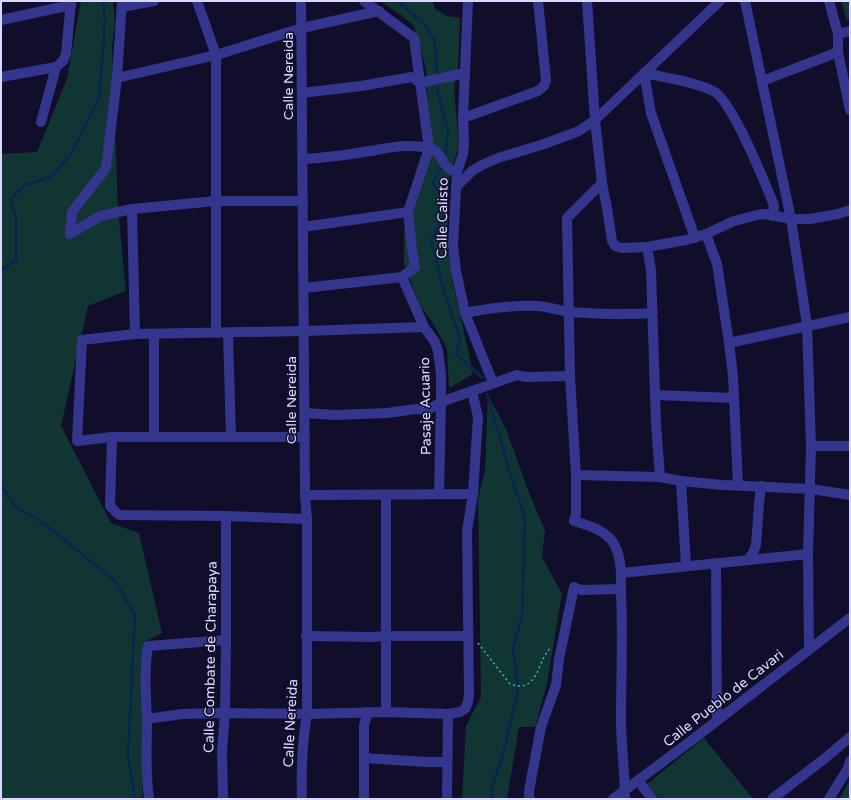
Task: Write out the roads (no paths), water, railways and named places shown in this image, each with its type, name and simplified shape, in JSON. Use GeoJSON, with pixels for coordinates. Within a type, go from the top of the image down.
{"type":"FeatureCollection","features":[{"type":"Feature","properties":{"kind":"street"},"geometry":{"type":"LineString","coordinates":[[154,1],[122,4],[117,78],[106,168],[72,212],[70,234],[100,216],[132,209],[216,201],[303,201]]}},
{"type":"Feature","properties":{"kind":"street"},"geometry":{"type":"LineString","coordinates":[[197,1],[216,55],[216,333]]}},
{"type":"Feature","properties":{"kind":"street","name":"Calle Nereida"},"geometry":{"type":"LineString","coordinates":[[301,1],[305,496],[307,519],[307,714],[303,736],[302,799]]}},
{"type":"Feature","properties":{"kind":"street"},"geometry":{"type":"LineString","coordinates":[[304,288],[402,277],[415,267],[408,212],[430,148],[414,38],[364,1]]}},
{"type":"Feature","properties":{"kind":"street","name":"Calle Calisto"},"geometry":{"type":"LineString","coordinates":[[468,1],[463,118],[464,143],[457,172],[453,245],[456,271],[466,313],[493,383]]}},
{"type":"Feature","properties":{"kind":"street"},"geometry":{"type":"LineString","coordinates":[[463,118],[538,91],[544,86],[546,80],[538,1]]}},
{"type":"Feature","properties":{"kind":"street"},"geometry":{"type":"LineString","coordinates":[[587,1],[595,120],[602,183],[612,241],[615,246],[622,248],[647,247],[695,238],[734,221],[765,214],[791,219],[810,219],[838,214],[850,210]]}},
{"type":"Feature","properties":{"kind":"street"},"geometry":{"type":"LineString","coordinates":[[456,187],[472,171],[482,165],[498,158],[544,144],[575,132],[595,120],[720,1]]}},
{"type":"Feature","properties":{"kind":"street"},"geometry":{"type":"LineString","coordinates":[[745,1],[791,219],[807,325],[811,446],[808,554],[809,650]]}},
{"type":"Feature","properties":{"kind":"street"},"geometry":{"type":"LineString","coordinates":[[829,1],[838,34],[838,52],[850,110]]}},
{"type":"Feature","properties":{"kind":"street"},"geometry":{"type":"LineString","coordinates":[[1,20],[71,3],[66,54],[62,61],[56,66],[1,77]]}},
{"type":"Feature","properties":{"kind":"street"},"geometry":{"type":"LineString","coordinates":[[117,78],[216,55],[302,28],[378,11]]}},
{"type":"Feature","properties":{"kind":"street"},"geometry":{"type":"LineString","coordinates":[[838,34],[850,31]]}},
{"type":"Feature","properties":{"kind":"street"},"geometry":{"type":"LineString","coordinates":[[762,81],[838,52]]}},
{"type":"Feature","properties":{"kind":"street"},"geometry":{"type":"LineString","coordinates":[[41,122],[56,66]]}},
{"type":"Feature","properties":{"kind":"street"},"geometry":{"type":"LineString","coordinates":[[302,93],[361,86],[405,77],[412,77],[420,83],[465,73]]}},
{"type":"Feature","properties":{"kind":"street"},"geometry":{"type":"LineString","coordinates":[[644,74],[690,84],[713,91],[720,95],[733,115],[770,195],[774,206],[773,216]]}},
{"type":"Feature","properties":{"kind":"street"},"geometry":{"type":"LineString","coordinates":[[644,74],[651,112],[695,238]]}},
{"type":"Feature","properties":{"kind":"street"},"geometry":{"type":"LineString","coordinates":[[303,159],[326,158],[412,146],[430,148],[438,152],[445,167],[451,171],[457,172]]}},
{"type":"Feature","properties":{"kind":"street"},"geometry":{"type":"LineString","coordinates":[[602,183],[567,218],[570,312],[570,376],[576,475],[576,514],[574,521],[596,528],[611,540],[616,547],[621,573],[623,625],[621,722],[625,795]]}},
{"type":"Feature","properties":{"kind":"street"},"geometry":{"type":"LineString","coordinates":[[132,209],[135,334]]}},
{"type":"Feature","properties":{"kind":"street"},"geometry":{"type":"LineString","coordinates":[[303,227],[408,212]]}},
{"type":"Feature","properties":{"kind":"street"},"geometry":{"type":"LineString","coordinates":[[706,234],[717,264],[729,343],[734,398],[738,485]]}},
{"type":"Feature","properties":{"kind":"street"},"geometry":{"type":"LineString","coordinates":[[647,247],[652,270],[655,395],[660,477]]}},
{"type":"Feature","properties":{"kind":"street","name":"Pasaje Acuario"},"geometry":{"type":"LineString","coordinates":[[402,277],[424,327],[435,342],[438,351],[441,374],[439,494]]}},
{"type":"Feature","properties":{"kind":"street"},"geometry":{"type":"LineString","coordinates":[[466,313],[487,309],[538,306],[550,307],[560,311],[619,315],[654,313]]}},
{"type":"Feature","properties":{"kind":"street"},"geometry":{"type":"LineString","coordinates":[[729,343],[807,325],[850,317]]}},
{"type":"Feature","properties":{"kind":"street"},"geometry":{"type":"LineString","coordinates":[[305,437],[112,437],[77,441],[82,340],[135,334],[304,332],[424,327]]}},
{"type":"Feature","properties":{"kind":"street"},"geometry":{"type":"LineString","coordinates":[[228,333],[231,437]]}},
{"type":"Feature","properties":{"kind":"street"},"geometry":{"type":"LineString","coordinates":[[154,334],[154,437]]}},
{"type":"Feature","properties":{"kind":"street"},"geometry":{"type":"LineString","coordinates":[[305,413],[323,415],[387,413],[416,409],[428,410],[441,402],[517,375],[570,376]]}},
{"type":"Feature","properties":{"kind":"street"},"geometry":{"type":"LineString","coordinates":[[146,719],[182,714],[225,713],[307,714],[386,712],[448,714],[460,712],[465,709],[468,702],[467,531],[473,494],[478,417],[472,391]]}},
{"type":"Feature","properties":{"kind":"street"},"geometry":{"type":"LineString","coordinates":[[655,395],[734,398]]}},
{"type":"Feature","properties":{"kind":"street"},"geometry":{"type":"LineString","coordinates":[[112,437],[110,506],[119,515],[226,516],[307,519]]}},
{"type":"Feature","properties":{"kind":"street"},"geometry":{"type":"LineString","coordinates":[[811,446],[850,446]]}},
{"type":"Feature","properties":{"kind":"street"},"geometry":{"type":"LineString","coordinates":[[576,475],[660,477],[681,481],[810,489],[850,495]]}},
{"type":"Feature","properties":{"kind":"street"},"geometry":{"type":"LineString","coordinates":[[681,481],[686,566]]}},
{"type":"Feature","properties":{"kind":"street"},"geometry":{"type":"LineString","coordinates":[[748,560],[756,545],[761,486]]}},
{"type":"Feature","properties":{"kind":"street"},"geometry":{"type":"LineString","coordinates":[[305,496],[473,494]]}},
{"type":"Feature","properties":{"kind":"street"},"geometry":{"type":"LineString","coordinates":[[386,495],[386,712]]}},
{"type":"Feature","properties":{"kind":"street","name":"Calle Combate de Charapaya"},"geometry":{"type":"LineString","coordinates":[[223,799],[222,751],[225,713],[226,516]]}},
{"type":"Feature","properties":{"kind":"street"},"geometry":{"type":"LineString","coordinates":[[621,573],[808,554]]}},
{"type":"Feature","properties":{"kind":"street"},"geometry":{"type":"LineString","coordinates":[[716,563],[717,720]]}},
{"type":"Feature","properties":{"kind":"street"},"geometry":{"type":"LineString","coordinates":[[529,799],[529,791],[541,727],[556,685],[559,659],[574,587],[581,590],[621,589]]}},
{"type":"Feature","properties":{"kind":"street","name":"Calle Pueblo de Cavari"},"geometry":{"type":"LineString","coordinates":[[613,799],[625,795],[638,780],[850,618]]}},
{"type":"Feature","properties":{"kind":"street"},"geometry":{"type":"LineString","coordinates":[[306,636],[468,636]]}},
{"type":"Feature","properties":{"kind":"street"},"geometry":{"type":"LineString","coordinates":[[149,799],[146,776],[145,666],[148,646],[226,640]]}},
{"type":"Feature","properties":{"kind":"street"},"geometry":{"type":"LineString","coordinates":[[364,799],[364,725],[368,712]]}},
{"type":"Feature","properties":{"kind":"street"},"geometry":{"type":"LineString","coordinates":[[447,799],[448,714]]}},
{"type":"Feature","properties":{"kind":"street"},"geometry":{"type":"LineString","coordinates":[[772,799],[850,737]]}},
{"type":"Feature","properties":{"kind":"street"},"geometry":{"type":"LineString","coordinates":[[364,758],[447,762]]}},
{"type":"Feature","properties":{"kind":"street"},"geometry":{"type":"LineString","coordinates":[[829,799],[848,768],[850,761]]}},
{"type":"Feature","properties":{"kind":"street"},"geometry":{"type":"LineString","coordinates":[[638,780],[652,799]]}},
{"type":"Feature","properties":{"kind":"waterway"},"geometry":{"type":"LineString","coordinates":[[1,270],[16,260],[16,218],[10,199],[25,185],[51,177],[71,154],[99,99],[105,22],[103,1]]}},
{"type":"Feature","properties":{"kind":"waterway"},"geometry":{"type":"LineString","coordinates":[[397,1],[425,25],[435,42],[437,74]]}},
{"type":"Feature","properties":{"kind":"waterway"},"geometry":{"type":"LineString","coordinates":[[437,84],[448,132],[445,158]]}},
{"type":"Feature","properties":{"kind":"waterway"},"geometry":{"type":"LineString","coordinates":[[442,166],[433,183],[448,208],[431,240],[443,287],[460,339],[456,354],[483,378]]}},
{"type":"Feature","properties":{"kind":"waterway"},"geometry":{"type":"LineString","coordinates":[[487,394],[525,518],[522,616],[513,649],[518,688],[504,751],[491,791],[492,799]]}},
{"type":"Feature","properties":{"kind":"waterway"},"geometry":{"type":"LineString","coordinates":[[1,486],[17,508],[45,524],[115,581],[135,615],[128,756],[135,799]]}}]}
